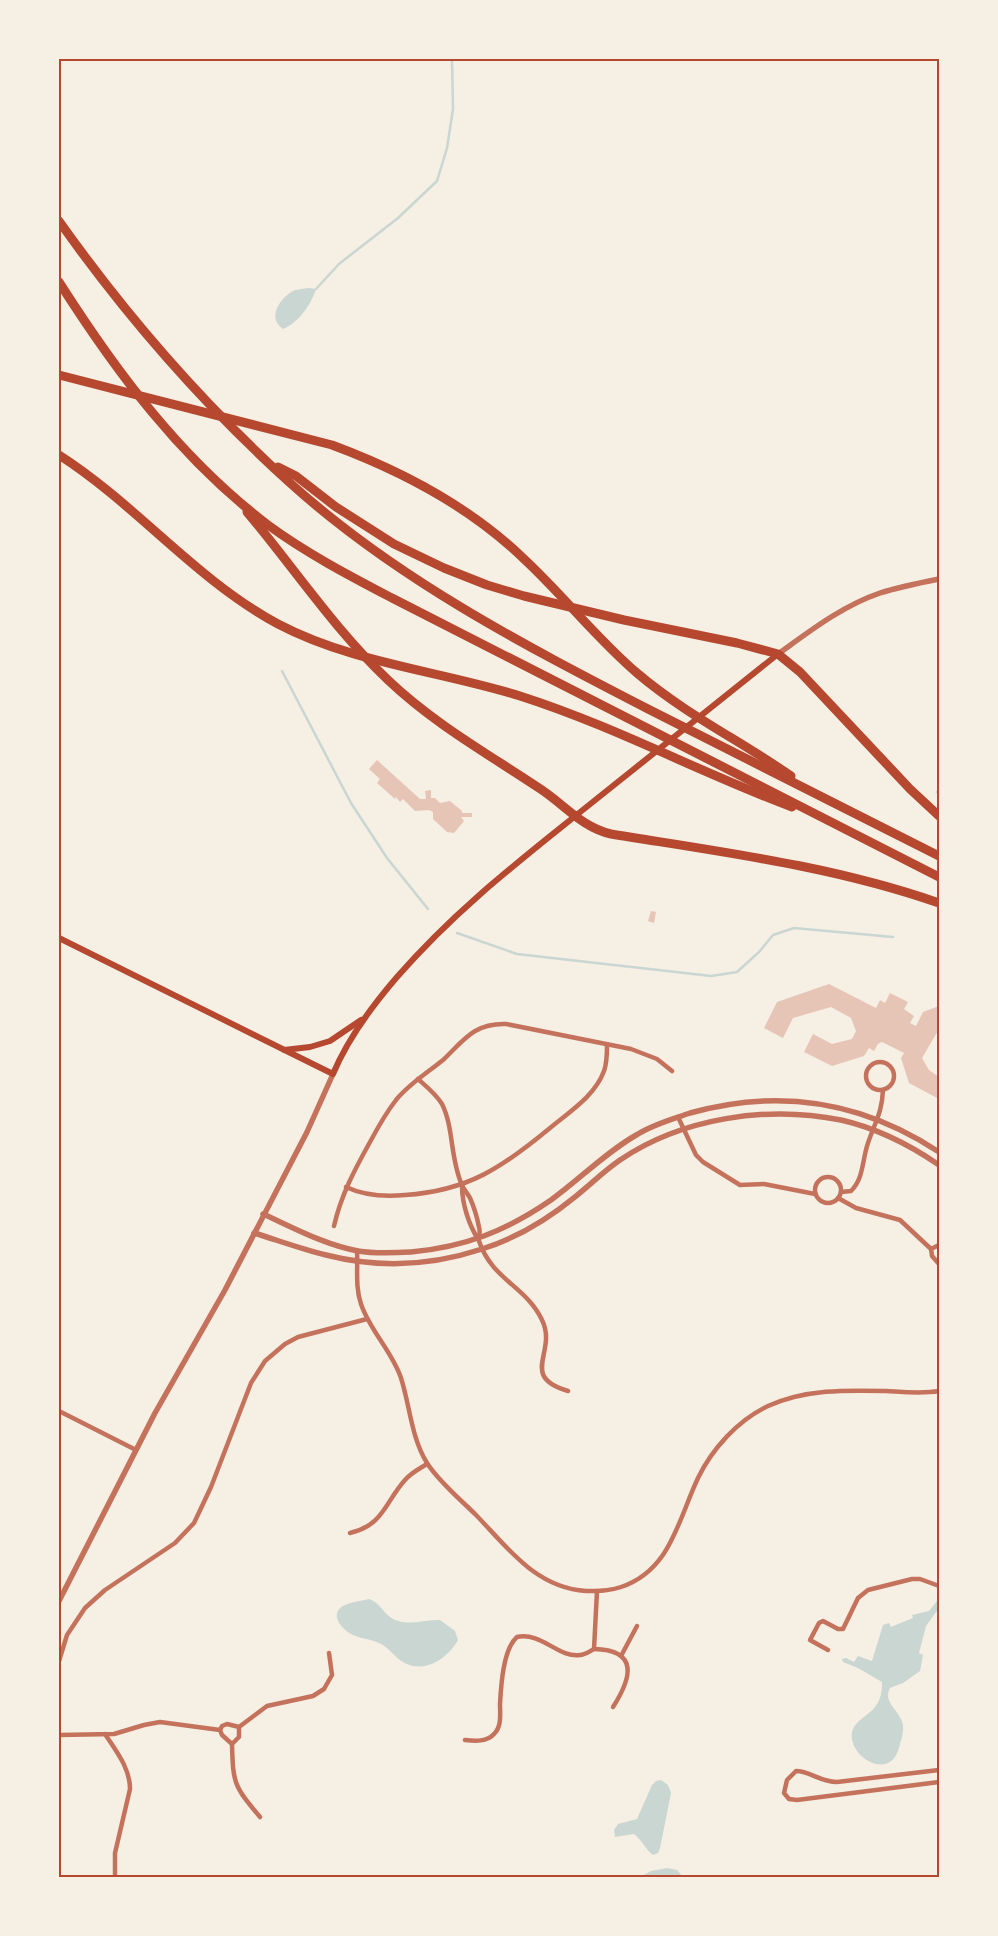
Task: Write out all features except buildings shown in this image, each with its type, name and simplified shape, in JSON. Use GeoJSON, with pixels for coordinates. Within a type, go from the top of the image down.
{"type":"FeatureCollection","features":[{"type":"Feature","properties":{"kind":"highway"},"geometry":{"type":"LineString","coordinates":[[60,223],[132,319],[190,384],[289,482],[372,548],[438,594],[560,664],[939,856]]}},
{"type":"Feature","properties":{"kind":"highway"},"geometry":{"type":"LineString","coordinates":[[59,282],[104,350],[163,427],[188,454],[268,525],[356,579],[939,877]]}},
{"type":"Feature","properties":{"kind":"highway"},"geometry":{"type":"LineString","coordinates":[[59,375],[324,442],[372,460],[429,488],[469,515],[521,556],[617,655],[639,675],[691,712],[769,761],[818,795]]}},
{"type":"Feature","properties":{"kind":"highway"},"geometry":{"type":"LineString","coordinates":[[59,455],[102,486],[212,580],[255,611],[292,630],[339,650],[490,687],[551,707],[639,742],[748,791],[835,824]]}},
{"type":"Feature","properties":{"kind":"highway"},"geometry":{"type":"LineString","coordinates":[[269,463],[296,476],[355,520],[412,553],[479,582],[524,596],[624,620],[737,643],[778,654],[800,672],[910,789],[939,816]]}},
{"type":"Feature","properties":{"kind":"highway"},"geometry":{"type":"LineString","coordinates":[[230,493],[268,537],[329,614],[374,665],[404,695],[451,730],[554,797],[590,827],[606,832],[795,864],[881,884],[939,903]]}},
{"type":"Feature","properties":{"kind":"main road"},"geometry":{"type":"LineString","coordinates":[[59,938],[333,1074],[344,1051],[364,1018],[404,968],[446,923],[504,872],[778,654]]}},
{"type":"Feature","properties":{"kind":"main road"},"geometry":{"type":"LineString","coordinates":[[283,1050],[310,1048],[330,1041],[364,1018]]}},
{"type":"Feature","properties":{"kind":"street"},"geometry":{"type":"LineString","coordinates":[[778,654],[830,618],[866,599],[880,593],[939,579]]}},
{"type":"Feature","properties":{"kind":"street"},"geometry":{"type":"LineString","coordinates":[[334,1226],[346,1187],[385,1114],[397,1099],[447,1056],[471,1032],[491,1025],[506,1024],[648,1055],[664,1064],[672,1072]]}},
{"type":"Feature","properties":{"kind":"street"},"geometry":{"type":"LineString","coordinates":[[346,1187],[367,1195],[416,1195],[462,1185],[506,1162],[533,1142],[590,1093],[604,1071],[608,1045]]}},
{"type":"Feature","properties":{"kind":"street"},"geometry":{"type":"LineString","coordinates":[[880,1062],[888,1064],[894,1072],[891,1085],[882,1090],[870,1086],[866,1077],[871,1065],[880,1062]]}},
{"type":"Feature","properties":{"kind":"street"},"geometry":{"type":"LineString","coordinates":[[59,1601],[136,1450],[214,1310],[307,1132],[333,1074]]}},
{"type":"Feature","properties":{"kind":"street"},"geometry":{"type":"LineString","coordinates":[[418,1079],[431,1090],[442,1105],[448,1125],[452,1154],[462,1185],[462,1198],[474,1232],[500,1276],[521,1291],[534,1306],[545,1327],[547,1338],[542,1361],[543,1375],[548,1383],[568,1391]]}},
{"type":"Feature","properties":{"kind":"street"},"geometry":{"type":"LineString","coordinates":[[841,1192],[851,1191],[858,1181],[868,1143],[878,1119],[882,1090]]}},
{"type":"Feature","properties":{"kind":"street"},"geometry":{"type":"LineString","coordinates":[[263,1214],[328,1243],[357,1251],[387,1254],[454,1246],[478,1239],[530,1215],[606,1155],[638,1133],[678,1117],[723,1105],[780,1100],[822,1104],[878,1119],[907,1132],[939,1152]]}},
{"type":"Feature","properties":{"kind":"street"},"geometry":{"type":"LineString","coordinates":[[254,1233],[324,1255],[358,1261],[394,1264],[417,1263],[448,1258],[483,1249],[520,1233],[545,1219],[578,1195],[608,1168],[658,1138],[716,1120],[754,1115],[789,1114],[840,1120],[874,1130],[910,1147],[939,1165]]}},
{"type":"Feature","properties":{"kind":"street"},"geometry":{"type":"LineString","coordinates":[[678,1117],[696,1155],[703,1162],[740,1185],[764,1184],[815,1194]]}},
{"type":"Feature","properties":{"kind":"street"},"geometry":{"type":"LineString","coordinates":[[828,1176],[838,1181],[841,1192],[838,1198],[828,1203],[822,1202],[815,1194],[814,1187],[818,1181],[828,1176]]}},
{"type":"Feature","properties":{"kind":"street"},"geometry":{"type":"LineString","coordinates":[[838,1198],[856,1208],[900,1220],[931,1249],[932,1256],[939,1264]]}},
{"type":"Feature","properties":{"kind":"street"},"geometry":{"type":"LineString","coordinates":[[931,1249],[939,1245]]}},
{"type":"Feature","properties":{"kind":"street"},"geometry":{"type":"LineString","coordinates":[[357,1251],[358,1294],[367,1319],[395,1364],[405,1392],[413,1428],[427,1464],[537,1575],[562,1587],[596,1591],[608,1590],[628,1584],[646,1572],[656,1563],[672,1541],[697,1480],[710,1458],[727,1438],[758,1412],[790,1398],[821,1391],[922,1393],[939,1391]]}},
{"type":"Feature","properties":{"kind":"street"},"geometry":{"type":"LineString","coordinates":[[59,1661],[67,1635],[85,1608],[106,1590],[175,1543],[194,1523],[211,1487],[251,1383],[265,1361],[286,1344],[298,1338],[367,1319]]}},
{"type":"Feature","properties":{"kind":"street"},"geometry":{"type":"LineString","coordinates":[[59,1411],[136,1450]]}},
{"type":"Feature","properties":{"kind":"street"},"geometry":{"type":"LineString","coordinates":[[350,1533],[364,1528],[381,1515],[407,1477],[427,1464]]}},
{"type":"Feature","properties":{"kind":"street"},"geometry":{"type":"LineString","coordinates":[[828,1650],[810,1640],[819,1623],[822,1621],[838,1629],[843,1629],[858,1598],[868,1590],[912,1579],[920,1579],[939,1586]]}},
{"type":"Feature","properties":{"kind":"street"},"geometry":{"type":"LineString","coordinates":[[594,1649],[596,1591]]}},
{"type":"Feature","properties":{"kind":"street"},"geometry":{"type":"LineString","coordinates":[[621,1656],[637,1626]]}},
{"type":"Feature","properties":{"kind":"street"},"geometry":{"type":"LineString","coordinates":[[465,1740],[490,1738],[499,1726],[505,1666],[510,1647],[517,1637],[523,1636],[540,1639],[572,1655],[581,1655],[594,1649],[613,1651],[621,1656],[626,1663],[628,1678],[624,1690],[613,1708]]}},
{"type":"Feature","properties":{"kind":"street"},"geometry":{"type":"LineString","coordinates":[[239,1727],[267,1706],[313,1696],[324,1689],[332,1675],[329,1652]]}},
{"type":"Feature","properties":{"kind":"street"},"geometry":{"type":"LineString","coordinates":[[59,1734],[122,1733],[144,1725],[160,1722],[220,1730]]}},
{"type":"Feature","properties":{"kind":"street"},"geometry":{"type":"LineString","coordinates":[[220,1730],[222,1726],[227,1724],[239,1727]]}},
{"type":"Feature","properties":{"kind":"street"},"geometry":{"type":"LineString","coordinates":[[232,1744],[240,1737],[239,1727]]}},
{"type":"Feature","properties":{"kind":"street"},"geometry":{"type":"LineString","coordinates":[[220,1730],[222,1735],[232,1744],[233,1774],[237,1788],[260,1817]]}},
{"type":"Feature","properties":{"kind":"street"},"geometry":{"type":"LineString","coordinates":[[105,1734],[126,1768],[130,1782],[115,1853],[115,1877]]}},
{"type":"Feature","properties":{"kind":"street"},"geometry":{"type":"LineString","coordinates":[[939,1770],[837,1782],[820,1780],[804,1771],[796,1771],[787,1780],[784,1792],[789,1799],[797,1800],[939,1782]]}},
{"type":"Feature","properties":{"kind":"shaded area"},"geometry":{"type":"Polygon","coordinates":[[[309,288],[316,289],[311,301],[299,318],[283,329],[278,325],[275,314],[279,304],[293,291],[309,288]]]}},
{"type":"Feature","properties":{"kind":"shaded area"},"geometry":{"type":"Polygon","coordinates":[[[369,1599],[375,1602],[387,1615],[402,1622],[440,1620],[455,1631],[458,1640],[448,1653],[435,1663],[419,1667],[411,1666],[403,1662],[383,1645],[353,1635],[339,1622],[337,1614],[343,1606],[369,1599]]]}},
{"type":"Feature","properties":{"kind":"shaded area"},"geometry":{"type":"Polygon","coordinates":[[[938,1600],[939,1608],[926,1626],[919,1653],[923,1655],[920,1671],[903,1683],[890,1688],[888,1693],[890,1703],[902,1720],[903,1725],[898,1751],[894,1759],[888,1763],[874,1764],[861,1756],[856,1750],[852,1731],[858,1722],[879,1701],[882,1682],[858,1668],[843,1662],[842,1659],[846,1658],[854,1662],[858,1656],[872,1661],[883,1625],[889,1623],[891,1627],[913,1618],[912,1615],[929,1611],[938,1600]]]}},
{"type":"Feature","properties":{"kind":"shaded area"},"geometry":{"type":"Polygon","coordinates":[[[661,1780],[668,1785],[671,1793],[660,1848],[658,1853],[653,1855],[634,1834],[615,1837],[614,1830],[618,1824],[637,1819],[652,1785],[656,1781],[661,1780]]]}},
{"type":"Feature","properties":{"kind":"shaded area"},"geometry":{"type":"Polygon","coordinates":[[[667,1868],[677,1870],[683,1877],[640,1877],[651,1871],[667,1868]]]}},
{"type":"Feature","properties":{"kind":"waterway"},"geometry":{"type":"LineString","coordinates":[[316,289],[339,264],[398,218],[437,181],[447,148],[453,109],[452,59]]}},
{"type":"Feature","properties":{"kind":"waterway"},"geometry":{"type":"LineString","coordinates":[[282,671],[351,803],[387,858],[428,909]]}},
{"type":"Feature","properties":{"kind":"waterway"},"geometry":{"type":"LineString","coordinates":[[457,933],[517,954],[711,976],[737,972],[759,952],[773,935],[794,928],[893,937]]}}]}
